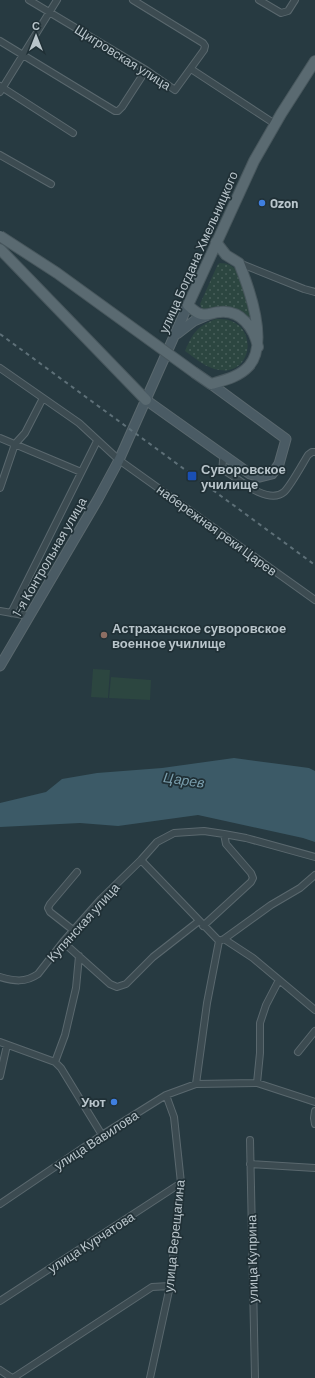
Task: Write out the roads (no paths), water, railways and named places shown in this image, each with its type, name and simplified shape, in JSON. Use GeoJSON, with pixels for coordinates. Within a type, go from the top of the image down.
{"type":"FeatureCollection","features":[{"type":"Feature","properties":{"kind":"main road","name":"улица Богдана Хмельницкого"},"geometry":{"type":"LineString","coordinates":[[119,460],[216,242],[254,161],[275,124],[315,61]]}},
{"type":"Feature","properties":{"kind":"main road"},"geometry":{"type":"LineString","coordinates":[[0,236],[57,274],[286,439],[276,470],[272,474],[260,477],[250,474],[146,400],[0,249]]}},
{"type":"Feature","properties":{"kind":"main road"},"geometry":{"type":"LineString","coordinates":[[211,384],[232,378],[241,373],[253,360],[258,347],[258,326],[239,263],[226,255],[216,242]]}},
{"type":"Feature","properties":{"kind":"main road"},"geometry":{"type":"LineString","coordinates":[[188,305],[198,313],[208,315]]}},
{"type":"Feature","properties":{"kind":"main road"},"geometry":{"type":"LineString","coordinates":[[174,336],[194,321],[221,311],[229,312],[236,314],[243,319],[253,331],[258,347]]}},
{"type":"Feature","properties":{"kind":"main road","name":"1-я Контрольная улица"},"geometry":{"type":"LineString","coordinates":[[0,666],[98,499],[119,460]]}},
{"type":"Feature","properties":{"kind":"street","name":"Щигровская улица"},"geometry":{"type":"LineString","coordinates":[[29,0],[146,70],[175,90],[191,69]]}},
{"type":"Feature","properties":{"kind":"street"},"geometry":{"type":"LineString","coordinates":[[57,0],[24,55],[1,88],[73,132]]}},
{"type":"Feature","properties":{"kind":"street"},"geometry":{"type":"LineString","coordinates":[[133,0],[203,43],[205,46],[204,50],[191,69],[275,124]]}},
{"type":"Feature","properties":{"kind":"street"},"geometry":{"type":"LineString","coordinates":[[259,0],[279,12],[284,13],[288,11],[295,0]]}},
{"type":"Feature","properties":{"kind":"street"},"geometry":{"type":"LineString","coordinates":[[0,41],[112,110],[118,111],[122,108],[146,70]]}},
{"type":"Feature","properties":{"kind":"street"},"geometry":{"type":"LineString","coordinates":[[0,155],[51,184]]}},
{"type":"Feature","properties":{"kind":"street"},"geometry":{"type":"LineString","coordinates":[[239,263],[315,292]]}},
{"type":"Feature","properties":{"kind":"street","name":"набережная реки Царев"},"geometry":{"type":"LineString","coordinates":[[0,368],[79,423],[119,460],[315,600]]}},
{"type":"Feature","properties":{"kind":"street"},"geometry":{"type":"LineString","coordinates":[[0,488],[15,444],[25,433],[42,398]]}},
{"type":"Feature","properties":{"kind":"street"},"geometry":{"type":"LineString","coordinates":[[0,438],[81,472]]}},
{"type":"Feature","properties":{"kind":"street"},"geometry":{"type":"LineString","coordinates":[[11,613],[97,440]]}},
{"type":"Feature","properties":{"kind":"street"},"geometry":{"type":"LineString","coordinates":[[224,456],[223,468],[231,475],[256,492],[265,495],[276,495],[284,492],[308,455],[315,452]]}},
{"type":"Feature","properties":{"kind":"street"},"geometry":{"type":"LineString","coordinates":[[0,611],[29,616]]}},
{"type":"Feature","properties":{"kind":"street","name":"Купянская улица"},"geometry":{"type":"LineString","coordinates":[[0,977],[17,981],[32,978],[38,974],[73,930],[157,842],[174,833],[204,831],[224,834]]}},
{"type":"Feature","properties":{"kind":"street"},"geometry":{"type":"LineString","coordinates":[[63,942],[110,984],[117,987],[126,984],[153,957],[201,923],[251,882],[253,878],[251,873],[226,844],[224,834],[246,838],[315,857]]}},
{"type":"Feature","properties":{"kind":"street"},"geometry":{"type":"LineString","coordinates":[[141,860],[201,923],[222,940],[253,958],[315,1010]]}},
{"type":"Feature","properties":{"kind":"street"},"geometry":{"type":"LineString","coordinates":[[73,930],[50,912],[48,908],[77,872]]}},
{"type":"Feature","properties":{"kind":"street"},"geometry":{"type":"LineString","coordinates":[[196,1084],[207,1003],[222,940],[271,905],[300,888],[315,875]]}},
{"type":"Feature","properties":{"kind":"street"},"geometry":{"type":"LineString","coordinates":[[54,1062],[65,1035],[76,988],[79,956]]}},
{"type":"Feature","properties":{"kind":"street"},"geometry":{"type":"LineString","coordinates":[[257,1083],[260,1053],[260,1023],[266,1005],[279,980]]}},
{"type":"Feature","properties":{"kind":"street"},"geometry":{"type":"LineString","coordinates":[[298,1052],[315,1031]]}},
{"type":"Feature","properties":{"kind":"street"},"geometry":{"type":"LineString","coordinates":[[0,1042],[7,1046],[54,1062],[61,1068],[102,1135]]}},
{"type":"Feature","properties":{"kind":"street"},"geometry":{"type":"LineString","coordinates":[[0,1076],[7,1046]]}},
{"type":"Feature","properties":{"kind":"street","name":"улица Вавилова"},"geometry":{"type":"LineString","coordinates":[[0,1204],[102,1135],[166,1095],[196,1084],[257,1083],[315,1102]]}},
{"type":"Feature","properties":{"kind":"street","name":"улица Верещагина"},"geometry":{"type":"LineString","coordinates":[[150,1378],[170,1286],[181,1183],[174,1118],[166,1095]]}},
{"type":"Feature","properties":{"kind":"street"},"geometry":{"type":"LineString","coordinates":[[315,1111],[315,1124]]}},
{"type":"Feature","properties":{"kind":"street","name":"улица Куприна"},"geometry":{"type":"LineString","coordinates":[[250,1140],[255,1378]]}},
{"type":"Feature","properties":{"kind":"street"},"geometry":{"type":"LineString","coordinates":[[250,1164],[315,1168]]}},
{"type":"Feature","properties":{"kind":"street","name":"улица Курчатова"},"geometry":{"type":"LineString","coordinates":[[0,1301],[181,1183]]}},
{"type":"Feature","properties":{"kind":"street"},"geometry":{"type":"LineString","coordinates":[[0,1370],[12,1378],[152,1287],[170,1286]]}},
{"type":"Feature","properties":{"kind":"water","name":"Царев"},"geometry":{"type":"Polygon","coordinates":[[[234,758],[309,768],[315,771],[315,842],[198,815],[118,826],[80,823],[0,827],[0,803],[46,792],[62,779],[97,773],[162,768],[234,758]]]}},
{"type":"Feature","properties":{"kind":"railway"},"geometry":{"type":"LineString","coordinates":[[0,334],[315,565]]}},
{"type":"Feature","properties":{"kind":"place","name":"Ozon"},"geometry":{"type":"Point","coordinates":[262,203]}},
{"type":"Feature","properties":{"kind":"place","name":"Суворовское училище"},"geometry":{"type":"Point","coordinates":[192,476]}},
{"type":"Feature","properties":{"kind":"place","name":"Астраханское суворовское военное училище"},"geometry":{"type":"Point","coordinates":[104,635]}},
{"type":"Feature","properties":{"kind":"place","name":"Уют"},"geometry":{"type":"Point","coordinates":[114,1102]}}]}
